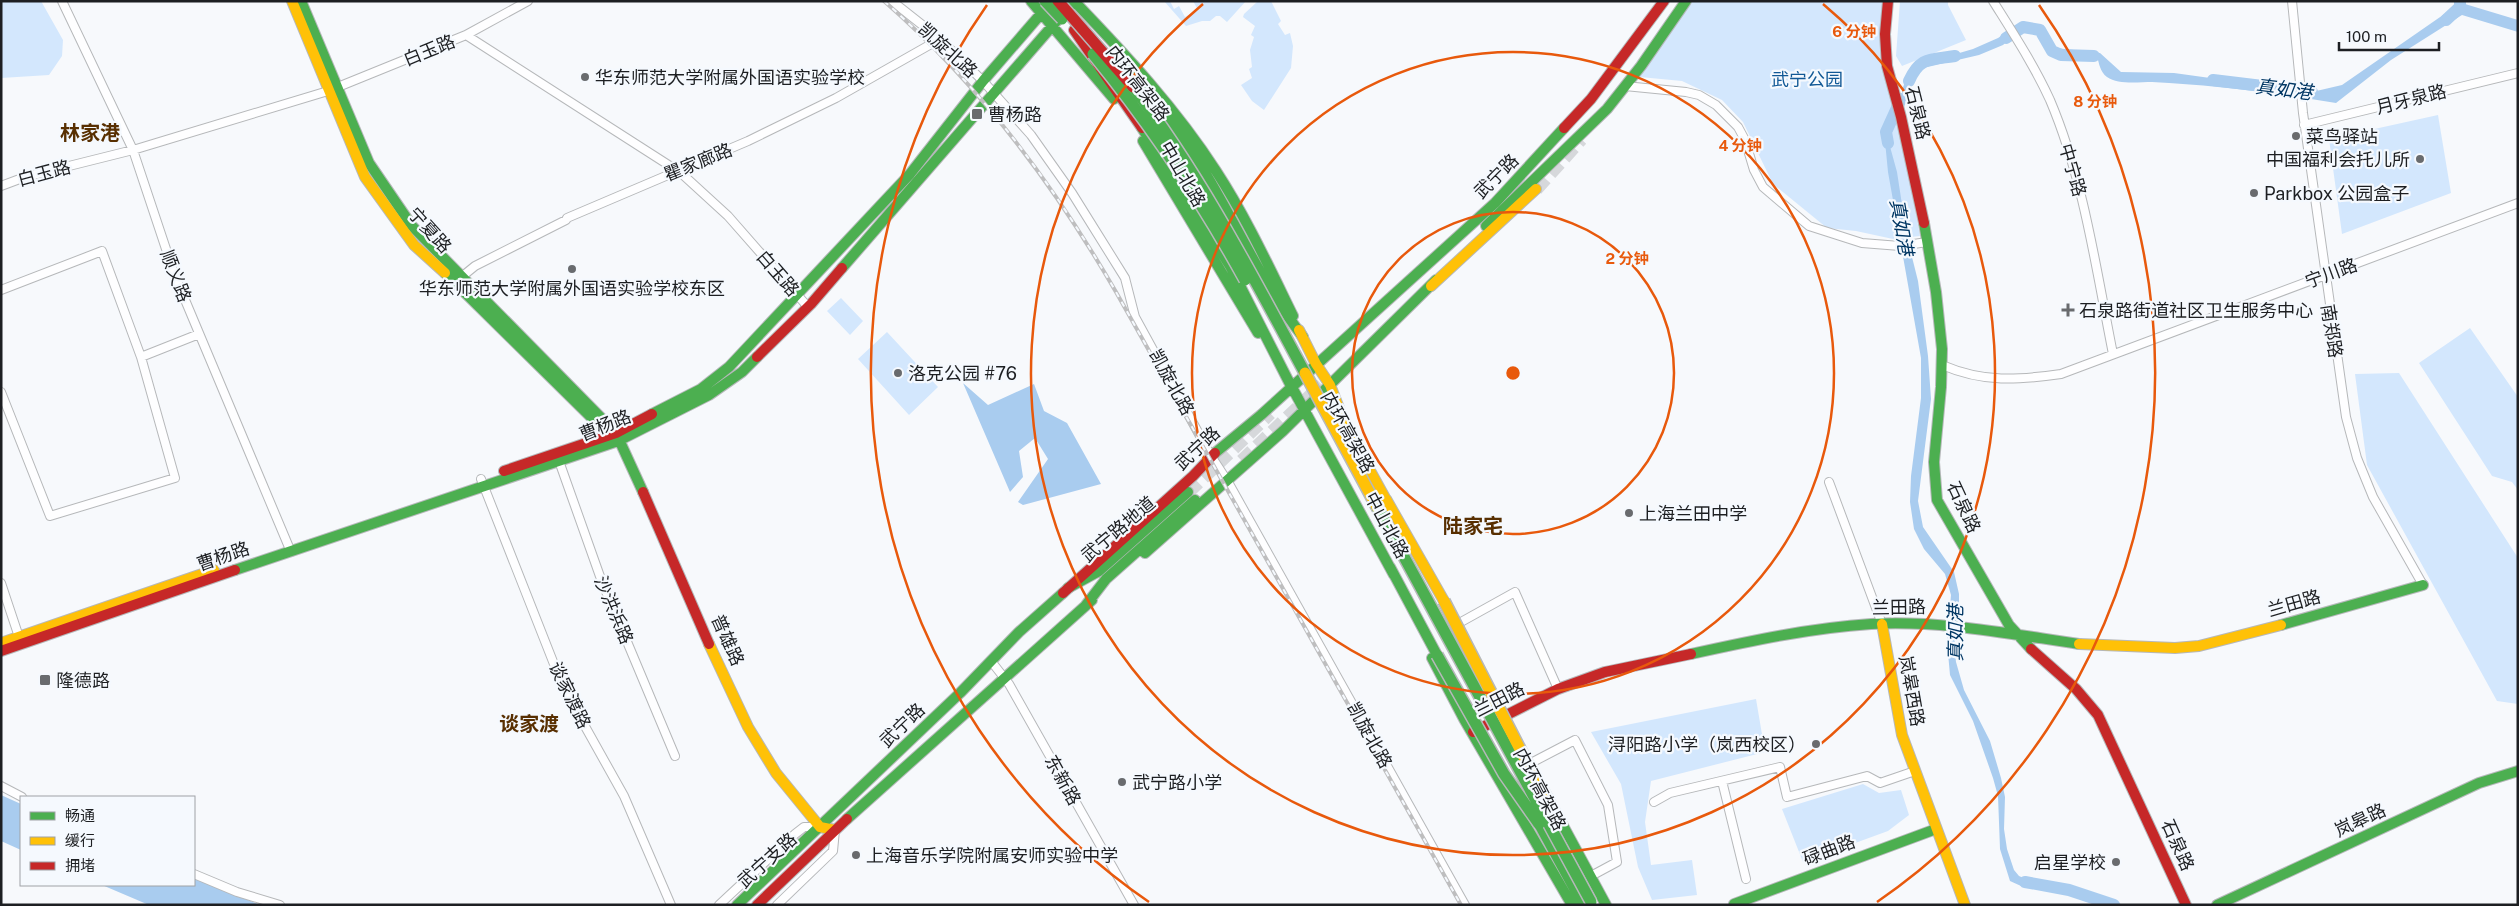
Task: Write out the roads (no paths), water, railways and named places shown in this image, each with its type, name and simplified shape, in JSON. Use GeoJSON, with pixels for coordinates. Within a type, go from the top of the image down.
{"type":"FeatureCollection","features":[{"type":"Feature","properties":{"kind":"main road","name":"宁夏路"},"geometry":{"type":"LineString","coordinates":[[292,1],[369,163],[412,226],[459,280],[615,437]]}},
{"type":"Feature","properties":{"kind":"main road","name":"宁夏路"},"geometry":{"type":"LineString","coordinates":[[301,1],[333,89]]}},
{"type":"Feature","properties":{"kind":"main road","name":"中山北路"},"geometry":{"type":"LineString","coordinates":[[1031,1],[1044,7],[1053,25],[1112,96],[1140,135],[1221,275],[1306,410],[1390,567],[1439,673],[1572,905]]}},
{"type":"Feature","properties":{"kind":"main road","name":"曹杨路"},"geometry":{"type":"LineString","coordinates":[[1,643],[290,548],[615,437],[701,389],[729,367],[872,212],[910,174],[983,81],[1044,7],[1052,1]]}},
{"type":"Feature","properties":{"kind":"main road","name":"内环高架路"},"geometry":{"type":"LineString","coordinates":[[1058,1],[1159,140],[1241,272],[1539,824],[1589,904]]}},
{"type":"Feature","properties":{"kind":"main road","name":"中山北路"},"geometry":{"type":"LineString","coordinates":[[1074,1],[1128,57],[1162,98],[1215,170],[1265,258],[1316,364],[1330,385],[1347,429],[1606,905]]}},
{"type":"Feature","properties":{"kind":"main road","name":"曹杨路"},"geometry":{"type":"LineString","coordinates":[[483,483],[559,461],[615,437],[710,395],[742,372],[808,307],[1074,1]]}},
{"type":"Feature","properties":{"kind":"main road","name":"武宁路"},"geometry":{"type":"LineString","coordinates":[[737,905],[1068,588],[1193,476],[1211,456],[1261,415],[1511,186],[1591,99],[1664,1]]}},
{"type":"Feature","properties":{"kind":"main road"},"geometry":{"type":"LineString","coordinates":[[1431,286],[1474,238],[1607,109],[1626,86],[1686,1]]}},
{"type":"Feature","properties":{"kind":"main road","name":"石泉路"},"geometry":{"type":"LineString","coordinates":[[1888,1],[1884,36],[1887,65],[1902,120],[1927,242],[1942,365],[1942,390],[1932,463],[1937,500],[2000,611],[2018,636],[2076,689],[2098,715],[2186,905]]}},
{"type":"Feature","properties":{"kind":"main road","name":"内环高架路"},"geometry":{"type":"LineString","coordinates":[[1044,7],[1075,26],[1158,119],[1218,212],[1589,904]]}},
{"type":"Feature","properties":{"kind":"main road"},"geometry":{"type":"LineString","coordinates":[[1075,26],[1146,90],[1175,128],[1199,162],[1285,314],[1303,337]]}},
{"type":"Feature","properties":{"kind":"main road"},"geometry":{"type":"LineString","coordinates":[[1075,26],[1230,266],[1291,386]]}},
{"type":"Feature","properties":{"kind":"main road"},"geometry":{"type":"LineString","coordinates":[[1431,286],[1536,189]]}},
{"type":"Feature","properties":{"kind":"main road","name":"武宁路"},"geometry":{"type":"LineString","coordinates":[[757,905],[835,830],[1086,605],[1228,482],[1306,410],[1431,286]]}},
{"type":"Feature","properties":{"kind":"main road","name":"普雄路"},"geometry":{"type":"LineString","coordinates":[[615,437],[629,459],[715,658],[748,728],[776,773],[820,827]]}},
{"type":"Feature","properties":{"kind":"main road","name":"武宁路地道"},"geometry":{"type":"LineString","coordinates":[[1068,588],[1099,570],[1192,496],[1106,579],[1086,605]]}},
{"type":"Feature","properties":{"kind":"main road"},"geometry":{"type":"LineString","coordinates":[[1386,499],[1444,600],[1566,840],[1589,904]]}},
{"type":"Feature","properties":{"kind":"main road","name":"曹杨路"},"geometry":{"type":"LineString","coordinates":[[1,651],[290,548]]}},
{"type":"Feature","properties":{"kind":"main road"},"geometry":{"type":"LineString","coordinates":[[1390,567],[1504,774],[1539,824]]}},
{"type":"Feature","properties":{"kind":"main road","name":"兰田路"},"geometry":{"type":"LineString","coordinates":[[1472,733],[1558,689],[1623,668],[1742,642],[1882,624],[1963,626],[2018,636],[2105,646],[2142,648],[2199,646],[2246,635],[2423,585]]}},
{"type":"Feature","properties":{"kind":"main road","name":"岚皋西路"},"geometry":{"type":"LineString","coordinates":[[1882,624],[1899,724],[1914,771],[1965,905]]}},
{"type":"Feature","properties":{"kind":"main road","name":"岚皋路"},"geometry":{"type":"LineString","coordinates":[[2218,905],[2479,783],[2518,771]]}},
{"type":"Feature","properties":{"kind":"main road","name":"岚皋路"},"geometry":{"type":"LineString","coordinates":[[2231,905],[2481,789],[2518,777]]}},
{"type":"Feature","properties":{"kind":"main road"},"geometry":{"type":"LineString","coordinates":[[820,827],[835,830]]}},
{"type":"Feature","properties":{"kind":"main road","name":"碌曲路"},"geometry":{"type":"LineString","coordinates":[[1734,904],[1936,829]]}},
{"type":"Feature","properties":{"kind":"street","name":"顺义路"},"geometry":{"type":"LineString","coordinates":[[62,1],[133,150],[174,276],[290,548]]}},
{"type":"Feature","properties":{"kind":"street"},"geometry":{"type":"LineString","coordinates":[[466,35],[528,1]]}},
{"type":"Feature","properties":{"kind":"street","name":"凯旋北路"},"geometry":{"type":"LineString","coordinates":[[892,1],[940,39],[994,92],[1030,135],[1072,193],[1125,278],[1135,317],[1211,456],[1228,482],[1465,905]]}},
{"type":"Feature","properties":{"kind":"street","name":"中宁路"},"geometry":{"type":"LineString","coordinates":[[1993,1],[2050,100],[2065,140],[2088,228],[2113,354]]}},
{"type":"Feature","properties":{"kind":"street","name":"南郑路"},"geometry":{"type":"LineString","coordinates":[[2292,1],[2304,125],[2324,276],[2346,417],[2357,458],[2373,497],[2423,585]]}},
{"type":"Feature","properties":{"kind":"street","name":"白玉路"},"geometry":{"type":"LineString","coordinates":[[1,186],[25,177],[133,150],[333,89],[466,35],[676,170],[728,216],[808,307]]}},
{"type":"Feature","properties":{"kind":"street","name":"瞿家廊路"},"geometry":{"type":"LineString","coordinates":[[459,280],[475,266],[567,218],[748,141],[836,98],[940,39]]}},
{"type":"Feature","properties":{"kind":"street","name":"月牙泉路"},"geometry":{"type":"LineString","coordinates":[[2304,125],[2518,73]]}},
{"type":"Feature","properties":{"kind":"street"},"geometry":{"type":"LineString","coordinates":[[1626,86],[1686,92],[1699,95],[1716,105],[1738,127],[1745,140],[1754,170],[1763,187],[1809,226],[1862,243],[1900,246],[1927,242]]}},
{"type":"Feature","properties":{"kind":"street","name":"宁川路"},"geometry":{"type":"LineString","coordinates":[[1942,365],[1962,373],[1988,378],[2020,380],[2061,374],[2518,204]]}},
{"type":"Feature","properties":{"kind":"street"},"geometry":{"type":"LineString","coordinates":[[1,290],[102,251],[141,357],[175,478],[50,516],[1,392]]}},
{"type":"Feature","properties":{"kind":"street"},"geometry":{"type":"LineString","coordinates":[[141,357],[199,334]]}},
{"type":"Feature","properties":{"kind":"street","name":"沙洪浜路"},"geometry":{"type":"LineString","coordinates":[[559,461],[602,582],[674,756]]}},
{"type":"Feature","properties":{"kind":"street","name":"岚皋西路"},"geometry":{"type":"LineString","coordinates":[[1829,482],[1882,624]]}},
{"type":"Feature","properties":{"kind":"street","name":"谈家渡路"},"geometry":{"type":"LineString","coordinates":[[483,483],[563,687],[628,805],[671,905]]}},
{"type":"Feature","properties":{"kind":"street"},"geometry":{"type":"LineString","coordinates":[[1,583],[19,637]]}},
{"type":"Feature","properties":{"kind":"street"},"geometry":{"type":"LineString","coordinates":[[1460,622],[1518,590],[1558,689]]}},
{"type":"Feature","properties":{"kind":"street","name":"东新路"},"geometry":{"type":"LineString","coordinates":[[991,660],[1005,678],[1132,904]]}},
{"type":"Feature","properties":{"kind":"street"},"geometry":{"type":"LineString","coordinates":[[1530,764],[1575,740],[1604,795],[1610,815],[1617,862],[1591,876]]}},
{"type":"Feature","properties":{"kind":"street"},"geometry":{"type":"LineString","coordinates":[[1654,802],[1670,793],[1780,767],[1787,797],[1867,776],[1880,782],[1914,771]]}},
{"type":"Feature","properties":{"kind":"street"},"geometry":{"type":"LineString","coordinates":[[1722,781],[1746,879]]}},
{"type":"Feature","properties":{"kind":"street"},"geometry":{"type":"LineString","coordinates":[[1,786],[20,796]]}},
{"type":"Feature","properties":{"kind":"street","name":"武宁支路"},"geometry":{"type":"LineString","coordinates":[[719,905],[804,827],[820,827]]}},
{"type":"Feature","properties":{"kind":"street"},"geometry":{"type":"LineString","coordinates":[[777,905],[833,851],[835,830]]}},
{"type":"Feature","properties":{"kind":"street"},"geometry":{"type":"LineString","coordinates":[[195,874],[237,892],[280,905]]}},
{"type":"Feature","properties":{"kind":"water"},"geometry":{"type":"Polygon","coordinates":[[[2457,1],[2465,1],[2465,4],[2518,20],[2518,32],[2462,15],[2391,60],[2336,103],[2221,87],[2112,80],[2103,73],[2097,56],[2050,53],[2040,30],[2023,27],[2003,45],[1979,55],[1919,69],[1903,103],[1902,98],[1903,88],[1915,66],[1973,49],[1998,38],[2020,23],[2041,26],[2056,48],[2100,53],[2121,72],[2174,73],[2312,92],[2342,85],[2456,6],[2457,1]]]}},
{"type":"Feature","properties":{"kind":"water"},"geometry":{"type":"Polygon","coordinates":[[[1892,105],[1895,112],[1886,132],[1897,172],[1907,237],[1918,281],[1928,356],[1931,399],[1918,501],[1923,527],[1954,572],[1959,594],[1959,616],[1954,645],[1956,662],[1964,690],[1990,741],[2001,778],[2005,797],[2004,829],[2007,849],[2014,870],[2019,876],[2039,885],[2102,898],[2124,905],[2110,905],[2100,900],[2021,886],[2010,881],[2000,849],[1998,796],[1993,778],[1973,721],[1950,675],[1947,642],[1951,595],[1945,574],[1924,549],[1914,529],[1910,502],[1911,476],[1921,398],[1921,358],[1888,172],[1884,131],[1892,105]]]}},
{"type":"Feature","properties":{"kind":"water"},"geometry":{"type":"Polygon","coordinates":[[[963,383],[988,405],[1034,384],[1044,411],[1067,423],[1101,484],[1023,505],[1018,502],[1048,459],[1035,438],[1019,451],[1023,477],[1010,492],[963,383]]]}},
{"type":"Feature","properties":{"kind":"water"},"geometry":{"type":"Polygon","coordinates":[[[1,795],[20,804],[20,850],[1,841],[1,795]]]}},
{"type":"Feature","properties":{"kind":"water"},"geometry":{"type":"Polygon","coordinates":[[[195,878],[260,905],[149,905],[104,886],[195,886],[195,878]]]}},
{"type":"Feature","properties":{"kind":"waterway","name":"真如港"},"geometry":{"type":"LineString","coordinates":[[2446,20],[2460,7],[2460,1]]}},
{"type":"Feature","properties":{"kind":"waterway","name":"真如港"},"geometry":{"type":"LineString","coordinates":[[2006,38],[2023,27],[2040,30],[2052,51],[2061,55],[2094,56]]}},
{"type":"Feature","properties":{"kind":"waterway","name":"真如港"},"geometry":{"type":"LineString","coordinates":[[1909,81],[1917,67],[1922,63],[1933,59],[1955,56]]}},
{"type":"Feature","properties":{"kind":"waterway","name":"真如港"},"geometry":{"type":"LineString","coordinates":[[2213,80],[2312,92]]}},
{"type":"Feature","properties":{"kind":"waterway","name":"真如港"},"geometry":{"type":"LineString","coordinates":[[1888,143],[1886,132],[1901,99]]}},
{"type":"Feature","properties":{"kind":"waterway","name":"真如港"},"geometry":{"type":"LineString","coordinates":[[2025,882],[2069,890],[2114,905]]}},
{"type":"Feature","properties":{"kind":"tunnel"},"geometry":{"type":"LineString","coordinates":[[1536,189],[1581,139]]}},
{"type":"Feature","properties":{"kind":"tunnel"},"geometry":{"type":"LineString","coordinates":[[1242,461],[1322,385]]}},
{"type":"Feature","properties":{"kind":"tunnel"},"geometry":{"type":"LineString","coordinates":[[1188,492],[1270,413]]}},
{"type":"Feature","properties":{"kind":"railway"},"geometry":{"type":"LineString","coordinates":[[884,1],[919,33],[983,101],[1067,212],[1116,292],[1461,905]]}},
{"type":"Feature","properties":{"kind":"place","name":"华东师范大学附属外国语实验学校"},"geometry":{"type":"Point","coordinates":[585,77]}},
{"type":"Feature","properties":{"kind":"place","name":"曹杨路"},"geometry":{"type":"Point","coordinates":[977,114]}},
{"type":"Feature","properties":{"kind":"place","name":"菜鸟驿站"},"geometry":{"type":"Point","coordinates":[2296,136]}},
{"type":"Feature","properties":{"kind":"place","name":"中国福利会托儿所"},"geometry":{"type":"Point","coordinates":[2420,159]}},
{"type":"Feature","properties":{"kind":"place","name":"Parkbox 公园盒子"},"geometry":{"type":"Point","coordinates":[2254,193]}},
{"type":"Feature","properties":{"kind":"place","name":"华东师范大学附属外国语实验学校东区"},"geometry":{"type":"Point","coordinates":[572,269]}},
{"type":"Feature","properties":{"kind":"place","name":"石泉路街道社区卫生服务中心"},"geometry":{"type":"Point","coordinates":[2068,310]}},
{"type":"Feature","properties":{"kind":"place","name":"洛克公园 #76"},"geometry":{"type":"Point","coordinates":[898,373]}},
{"type":"Feature","properties":{"kind":"place","name":"上海兰田中学"},"geometry":{"type":"Point","coordinates":[1629,513]}},
{"type":"Feature","properties":{"kind":"place","name":"隆德路"},"geometry":{"type":"Point","coordinates":[45,680]}},
{"type":"Feature","properties":{"kind":"place","name":"浔阳路小学（岚西校区）"},"geometry":{"type":"Point","coordinates":[1816,744]}},
{"type":"Feature","properties":{"kind":"place","name":"武宁路小学"},"geometry":{"type":"Point","coordinates":[1122,782]}},
{"type":"Feature","properties":{"kind":"place","name":"上海音乐学院附属安师实验中学"},"geometry":{"type":"Point","coordinates":[856,855]}},
{"type":"Feature","properties":{"kind":"place","name":"启星学校"},"geometry":{"type":"Point","coordinates":[2116,862]}},
{"type":"Feature","properties":{"kind":"district","name":"林家港"},"geometry":{"type":"Point","coordinates":[90,133]}},
{"type":"Feature","properties":{"kind":"district","name":"陆家宅"},"geometry":{"type":"Point","coordinates":[1473,526]}},
{"type":"Feature","properties":{"kind":"district","name":"谈家渡"},"geometry":{"type":"Point","coordinates":[529,724]}},
{"type":"Feature","properties":{"kind":"park label","name":"武宁公园"},"geometry":{"type":"Point","coordinates":[1807,79]}}]}
